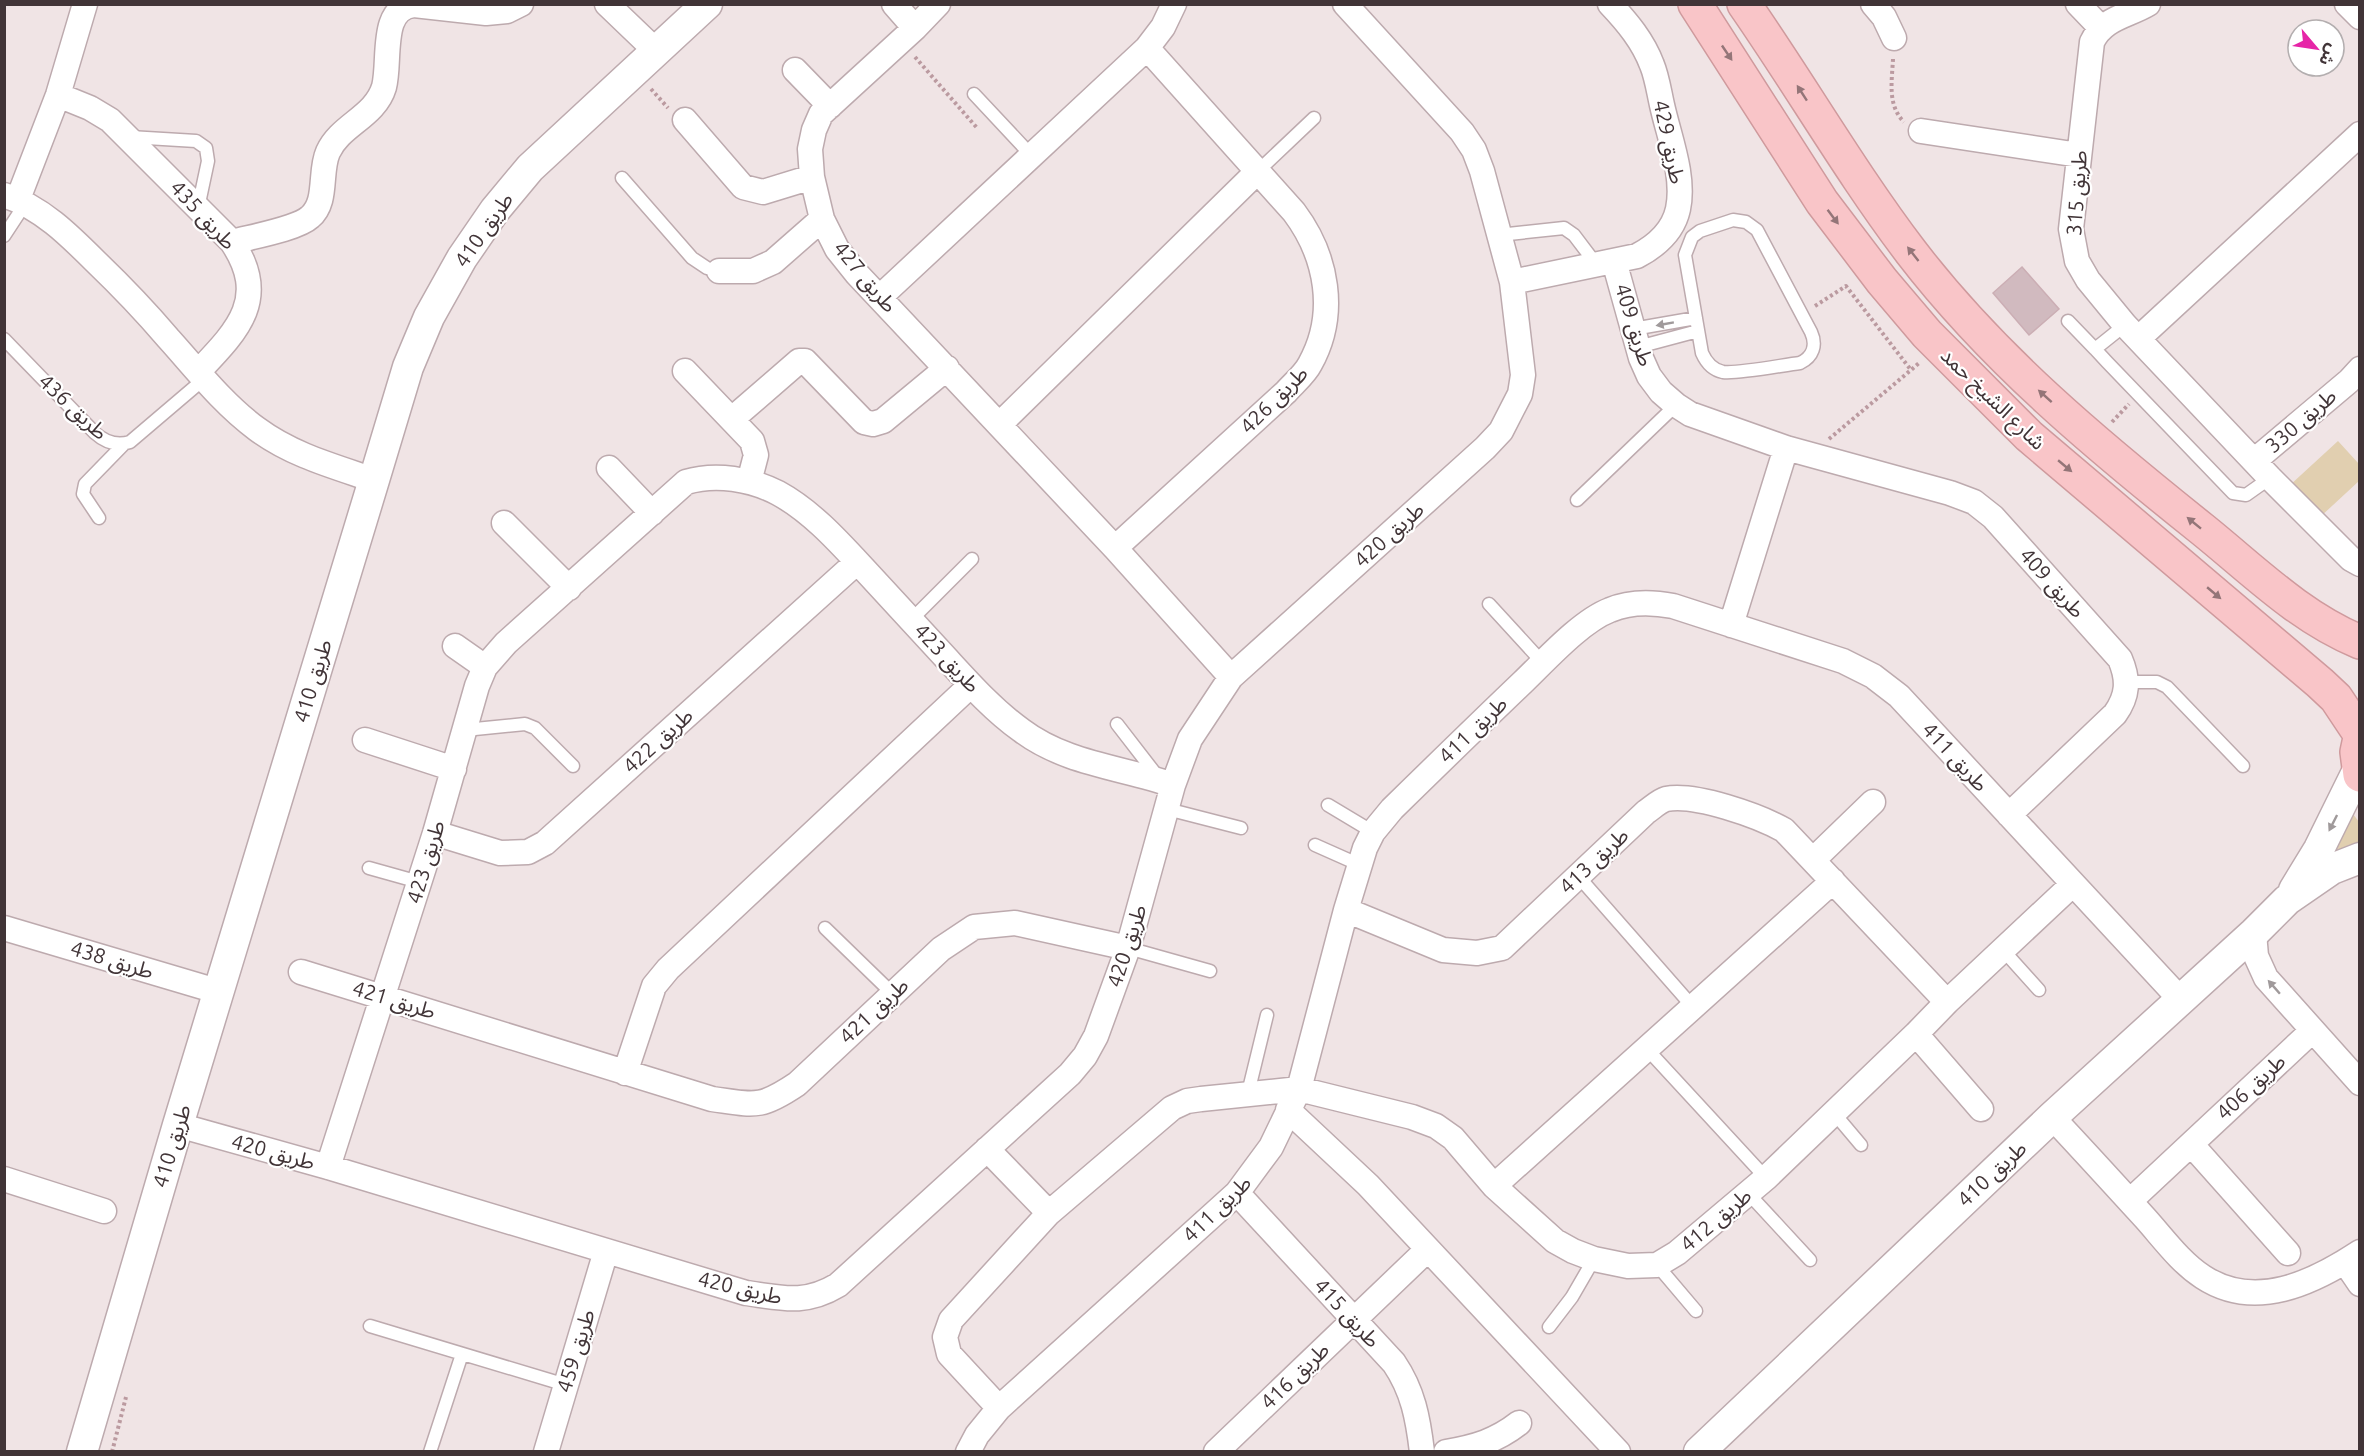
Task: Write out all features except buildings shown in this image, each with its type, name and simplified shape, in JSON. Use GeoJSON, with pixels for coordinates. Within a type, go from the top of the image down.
{"type":"FeatureCollection","features":[{"type":"Feature","properties":{"kind":"main road","name":"شارع الشيخ حمد"},"geometry":{"type":"LineString","coordinates":[[1695,4],[1822,202],[1882,281],[1927,334],[2029,436],[2336,698],[2359,754]]}},
{"type":"Feature","properties":{"kind":"main road","name":"شارع الشيخ حمد"},"geometry":{"type":"LineString","coordinates":[[1744,4],[1911,253],[2004,357],[2042,394],[2145,483],[2298,609],[2326,627],[2360,642]]}},
{"type":"Feature","properties":{"kind":"main road"},"geometry":{"type":"LineString","coordinates":[[2298,609],[2360,624]]}},
{"type":"Feature","properties":{"kind":"street"},"geometry":{"type":"LineString","coordinates":[[85,4],[58,95],[16,200],[53,221],[75,241],[143,309],[201,375],[245,420],[271,439],[303,456],[374,480]]}},
{"type":"Feature","properties":{"kind":"street"},"geometry":{"type":"LineString","coordinates":[[232,242],[297,224],[311,216],[316,210],[330,148],[370,110],[381,94],[386,76],[391,23],[393,16],[401,6],[414,5],[486,13],[507,11],[521,4]]}},
{"type":"Feature","properties":{"kind":"street"},"geometry":{"type":"LineString","coordinates":[[607,4],[646,60]]}},
{"type":"Feature","properties":{"kind":"street","name":"طريق 410"},"geometry":{"type":"LineString","coordinates":[[82,1452],[178,1125],[408,367],[429,317],[462,258],[495,210],[530,168],[707,4]]}},
{"type":"Feature","properties":{"kind":"street"},"geometry":{"type":"LineString","coordinates":[[894,4],[908,34]]}},
{"type":"Feature","properties":{"kind":"street","name":"طريق 427"},"geometry":{"type":"LineString","coordinates":[[938,4],[821,114],[814,130],[810,149],[812,177],[822,219],[837,249],[857,274],[1115,548],[1230,677]]}},
{"type":"Feature","properties":{"kind":"street"},"geometry":{"type":"LineString","coordinates":[[880,297],[1147,48],[1163,27],[1174,4]]}},
{"type":"Feature","properties":{"kind":"street","name":"طريق 420"},"geometry":{"type":"LineString","coordinates":[[178,1125],[328,1167],[746,1293],[792,1300],[817,1296],[838,1285],[1070,1074],[1085,1056],[1096,1036],[1128,948],[1167,809],[1167,783],[1190,739],[1230,677],[1485,448],[1501,431],[1520,394],[1523,375],[1512,282],[1482,171],[1474,150],[1462,132],[1345,4]]}},
{"type":"Feature","properties":{"kind":"street","name":"طريق 429"},"geometry":{"type":"LineString","coordinates":[[1512,282],[1637,256],[1651,249],[1672,226],[1680,195],[1676,167],[1652,65],[1628,23],[1610,4]]}},
{"type":"Feature","properties":{"kind":"street"},"geometry":{"type":"LineString","coordinates":[[1873,4],[1884,17],[1894,38]]}},
{"type":"Feature","properties":{"kind":"street"},"geometry":{"type":"LineString","coordinates":[[2078,4],[2101,28],[2148,4]]}},
{"type":"Feature","properties":{"kind":"street"},"geometry":{"type":"LineString","coordinates":[[2347,4],[2360,17]]}},
{"type":"Feature","properties":{"kind":"street","name":"طريق 315"},"geometry":{"type":"LineString","coordinates":[[2101,28],[2090,50],[2071,229],[2073,250],[2088,279],[2132,331],[2262,469],[2351,559],[2360,564]]}},
{"type":"Feature","properties":{"kind":"street","name":"طريق 426"},"geometry":{"type":"LineString","coordinates":[[1115,548],[1287,392],[1310,366],[1323,338],[1328,296],[1318,254],[1309,232],[1147,48]]}},
{"type":"Feature","properties":{"kind":"street"},"geometry":{"type":"LineString","coordinates":[[795,70],[830,106]]}},
{"type":"Feature","properties":{"kind":"street","name":"طريق 435"},"geometry":{"type":"LineString","coordinates":[[58,95],[101,114],[127,136],[232,242],[239,253],[246,271],[247,303],[238,327],[201,375]]}},
{"type":"Feature","properties":{"kind":"street"},"geometry":{"type":"LineString","coordinates":[[685,120],[735,180],[753,191],[772,191],[812,177]]}},
{"type":"Feature","properties":{"kind":"street"},"geometry":{"type":"LineString","coordinates":[[1921,131],[2079,155]]}},
{"type":"Feature","properties":{"kind":"street"},"geometry":{"type":"LineString","coordinates":[[2132,331],[2360,134]]}},
{"type":"Feature","properties":{"kind":"street"},"geometry":{"type":"LineString","coordinates":[[1000,424],[1257,172]]}},
{"type":"Feature","properties":{"kind":"street"},"geometry":{"type":"LineString","coordinates":[[719,271],[753,271],[773,262],[822,219]]}},
{"type":"Feature","properties":{"kind":"street","name":"طريق 409"},"geometry":{"type":"LineString","coordinates":[[1605,262],[1649,376],[1661,392],[1676,405],[1690,414],[1786,448],[1950,493],[1974,502],[1994,517],[2113,650],[2120,659],[2127,682]]}},
{"type":"Feature","properties":{"kind":"street"},"geometry":{"type":"LineString","coordinates":[[732,419],[799,361],[805,361],[864,422],[873,424],[883,421],[946,368]]}},
{"type":"Feature","properties":{"kind":"street"},"geometry":{"type":"LineString","coordinates":[[685,371],[748,435],[755,448],[755,463],[749,482]]}},
{"type":"Feature","properties":{"kind":"street","name":"طريق 330"},"geometry":{"type":"LineString","coordinates":[[2262,469],[2356,381]]}},
{"type":"Feature","properties":{"kind":"street"},"geometry":{"type":"LineString","coordinates":[[1731,625],[1786,448]]}},
{"type":"Feature","properties":{"kind":"street"},"geometry":{"type":"LineString","coordinates":[[609,468],[652,513]]}},
{"type":"Feature","properties":{"kind":"street","name":"طريق 423"},"geometry":{"type":"LineString","coordinates":[[328,1167],[435,833],[477,686],[485,666],[506,643],[686,482],[713,477],[749,482],[777,493],[799,507],[828,531],[971,685],[1020,729],[1053,750],[1090,763],[1167,783]]}},
{"type":"Feature","properties":{"kind":"street"},"geometry":{"type":"LineString","coordinates":[[504,523],[569,588]]}},
{"type":"Feature","properties":{"kind":"street","name":"طريق 422"},"geometry":{"type":"LineString","coordinates":[[435,833],[500,853],[528,852],[545,843],[857,562]]}},
{"type":"Feature","properties":{"kind":"street","name":"طريق 411"},"geometry":{"type":"LineString","coordinates":[[968,1452],[977,1435],[999,1408],[1237,1193],[1271,1147],[1294,1099],[1346,910],[1360,865],[1374,832],[1392,809],[1543,663],[1591,620],[1610,610],[1630,604],[1652,602],[1673,606],[1843,661],[1873,676],[1899,696],[2181,1000]]}},
{"type":"Feature","properties":{"kind":"street"},"geometry":{"type":"LineString","coordinates":[[455,646],[485,666]]}},
{"type":"Feature","properties":{"kind":"street"},"geometry":{"type":"LineString","coordinates":[[2009,815],[2115,714],[2126,693],[2127,682]]}},
{"type":"Feature","properties":{"kind":"street"},"geometry":{"type":"LineString","coordinates":[[625,1073],[654,986],[668,969],[971,685]]}},
{"type":"Feature","properties":{"kind":"street"},"geometry":{"type":"LineString","coordinates":[[365,740],[454,769]]}},
{"type":"Feature","properties":{"kind":"street","name":"طريق 410"},"geometry":{"type":"LineString","coordinates":[[2287,900],[2319,849],[2359,754]]}},
{"type":"Feature","properties":{"kind":"street","name":"طريق 413"},"geometry":{"type":"LineString","coordinates":[[1346,910],[1443,950],[1478,953],[1502,948],[1646,812],[1664,800],[1688,798],[1765,819],[1784,830],[1947,1002]]}},
{"type":"Feature","properties":{"kind":"street"},"geometry":{"type":"LineString","coordinates":[[1813,860],[1874,802]]}},
{"type":"Feature","properties":{"kind":"street","name":"طريق 410"},"geometry":{"type":"LineString","coordinates":[[1699,1452],[2052,1117],[2254,933],[2287,900],[2332,869],[2360,858]]}},
{"type":"Feature","properties":{"kind":"street"},"geometry":{"type":"LineString","coordinates":[[1494,1186],[1833,881]]}},
{"type":"Feature","properties":{"kind":"street","name":"طريق 412"},"geometry":{"type":"LineString","coordinates":[[999,1408],[949,1354],[945,1346],[947,1329],[951,1320],[1049,1213],[1172,1108],[1187,1101],[1248,1093],[1412,1117],[1436,1126],[1454,1138],[1494,1186],[1555,1241],[1594,1259],[1628,1266],[1657,1265],[1677,1253],[1757,1185],[2073,884]]}},
{"type":"Feature","properties":{"kind":"street","name":"طريق 421"},"geometry":{"type":"LineString","coordinates":[[301,972],[712,1099],[756,1105],[776,1098],[797,1084],[941,949],[974,927],[1015,923],[1128,948]]}},
{"type":"Feature","properties":{"kind":"street","name":"طريق 438"},"geometry":{"type":"LineString","coordinates":[[4,928],[220,992]]}},
{"type":"Feature","properties":{"kind":"street"},"geometry":{"type":"LineString","coordinates":[[2254,933],[2256,956],[2266,978],[2360,1083]]}},
{"type":"Feature","properties":{"kind":"street","name":"طريق 406"},"geometry":{"type":"LineString","coordinates":[[2130,1201],[2312,1031]]}},
{"type":"Feature","properties":{"kind":"street"},"geometry":{"type":"LineString","coordinates":[[1916,1034],[1981,1109]]}},
{"type":"Feature","properties":{"kind":"street"},"geometry":{"type":"LineString","coordinates":[[1294,1099],[1427,1250],[1618,1452]]}},
{"type":"Feature","properties":{"kind":"street"},"geometry":{"type":"LineString","coordinates":[[2052,1117],[2189,1266],[2217,1285],[2233,1290],[2267,1293],[2299,1285],[2352,1257],[2360,1284]]}},
{"type":"Feature","properties":{"kind":"street"},"geometry":{"type":"LineString","coordinates":[[2191,1144],[2288,1253]]}},
{"type":"Feature","properties":{"kind":"street"},"geometry":{"type":"LineString","coordinates":[[987,1149],[1049,1213]]}},
{"type":"Feature","properties":{"kind":"street"},"geometry":{"type":"LineString","coordinates":[[4,1179],[104,1211]]}},
{"type":"Feature","properties":{"kind":"street","name":"طريق 415"},"geometry":{"type":"LineString","coordinates":[[1237,1193],[1394,1363],[1404,1378],[1416,1409],[1422,1452]]}},
{"type":"Feature","properties":{"kind":"street","name":"طريق 416"},"geometry":{"type":"LineString","coordinates":[[1216,1452],[1427,1250]]}},
{"type":"Feature","properties":{"kind":"street","name":"طريق 459"},"geometry":{"type":"LineString","coordinates":[[546,1452],[606,1251]]}},
{"type":"Feature","properties":{"kind":"street"},"geometry":{"type":"LineString","coordinates":[[1446,1452],[1493,1441],[1519,1423]]}},
{"type":"Feature","properties":{"kind":"lane"},"geometry":{"type":"LineString","coordinates":[[974,94],[1032,156]]}},
{"type":"Feature","properties":{"kind":"lane"},"geometry":{"type":"LineString","coordinates":[[1257,172],[1314,118]]}},
{"type":"Feature","properties":{"kind":"lane"},"geometry":{"type":"LineString","coordinates":[[127,136],[196,141],[202,144],[208,154],[208,160],[198,208]]}},
{"type":"Feature","properties":{"kind":"lane"},"geometry":{"type":"LineString","coordinates":[[622,177],[692,258],[707,268],[719,271]]}},
{"type":"Feature","properties":{"kind":"lane"},"geometry":{"type":"LineString","coordinates":[[4,236],[16,200]]}},
{"type":"Feature","properties":{"kind":"lane"},"geometry":{"type":"LineString","coordinates":[[1740,220],[1752,225],[1757,230],[1811,332],[1815,344],[1810,356],[1800,363],[1723,372],[1705,360],[1698,331],[1686,265],[1688,246],[1692,237],[1700,231],[1740,220]]}},
{"type":"Feature","properties":{"kind":"lane"},"geometry":{"type":"LineString","coordinates":[[1500,235],[1564,228],[1605,262]]}},
{"type":"Feature","properties":{"kind":"lane"},"geometry":{"type":"LineString","coordinates":[[1636,338],[1696,318]]}},
{"type":"Feature","properties":{"kind":"lane"},"geometry":{"type":"LineString","coordinates":[[2068,321],[2233,493],[2246,495],[2262,469]]}},
{"type":"Feature","properties":{"kind":"lane"},"geometry":{"type":"LineString","coordinates":[[1636,338],[1698,331]]}},
{"type":"Feature","properties":{"kind":"lane"},"geometry":{"type":"LineString","coordinates":[[2095,348],[2132,331]]}},
{"type":"Feature","properties":{"kind":"lane","name":"طريق 436"},"geometry":{"type":"LineString","coordinates":[[4,339],[100,438],[114,443],[124,444],[137,437],[201,375]]}},
{"type":"Feature","properties":{"kind":"lane"},"geometry":{"type":"LineString","coordinates":[[1577,500],[1676,405]]}},
{"type":"Feature","properties":{"kind":"lane"},"geometry":{"type":"LineString","coordinates":[[99,518],[83,494],[85,484],[124,444]]}},
{"type":"Feature","properties":{"kind":"lane"},"geometry":{"type":"LineString","coordinates":[[910,620],[972,559]]}},
{"type":"Feature","properties":{"kind":"lane"},"geometry":{"type":"LineString","coordinates":[[1489,604],[1543,663]]}},
{"type":"Feature","properties":{"kind":"lane"},"geometry":{"type":"LineString","coordinates":[[2127,682],[2157,682],[2167,687],[2243,766]]}},
{"type":"Feature","properties":{"kind":"lane"},"geometry":{"type":"LineString","coordinates":[[465,730],[525,724],[535,728],[573,766]]}},
{"type":"Feature","properties":{"kind":"lane"},"geometry":{"type":"LineString","coordinates":[[1116,724],[1167,783]]}},
{"type":"Feature","properties":{"kind":"lane"},"geometry":{"type":"LineString","coordinates":[[1328,805],[1374,832]]}},
{"type":"Feature","properties":{"kind":"lane"},"geometry":{"type":"LineString","coordinates":[[1167,809],[1241,828]]}},
{"type":"Feature","properties":{"kind":"lane"},"geometry":{"type":"LineString","coordinates":[[1315,845],[1360,865]]}},
{"type":"Feature","properties":{"kind":"lane"},"geometry":{"type":"LineString","coordinates":[[369,868],[419,882]]}},
{"type":"Feature","properties":{"kind":"lane"},"geometry":{"type":"LineString","coordinates":[[1578,876],[1693,1007]]}},
{"type":"Feature","properties":{"kind":"lane"},"geometry":{"type":"LineString","coordinates":[[825,928],[893,994]]}},
{"type":"Feature","properties":{"kind":"lane"},"geometry":{"type":"LineString","coordinates":[[1128,948],[1210,972]]}},
{"type":"Feature","properties":{"kind":"lane"},"geometry":{"type":"LineString","coordinates":[[2003,950],[2039,990]]}},
{"type":"Feature","properties":{"kind":"lane"},"geometry":{"type":"LineString","coordinates":[[1248,1093],[1267,1015]]}},
{"type":"Feature","properties":{"kind":"lane"},"geometry":{"type":"LineString","coordinates":[[1647,1049],[1757,1185],[1810,1260]]}},
{"type":"Feature","properties":{"kind":"lane"},"geometry":{"type":"LineString","coordinates":[[1833,1113],[1861,1145]]}},
{"type":"Feature","properties":{"kind":"lane"},"geometry":{"type":"LineString","coordinates":[[1549,1327],[1572,1297],[1594,1259]]}},
{"type":"Feature","properties":{"kind":"lane"},"geometry":{"type":"LineString","coordinates":[[1657,1265],[1696,1311]]}},
{"type":"Feature","properties":{"kind":"lane"},"geometry":{"type":"LineString","coordinates":[[370,1326],[566,1385]]}},
{"type":"Feature","properties":{"kind":"lane"},"geometry":{"type":"LineString","coordinates":[[430,1452],[462,1354]]}},
{"type":"Feature","properties":{"kind":"path"},"geometry":{"type":"LineString","coordinates":[[908,34],[978,129]]}},
{"type":"Feature","properties":{"kind":"path"},"geometry":{"type":"LineString","coordinates":[[1894,38],[1893,104],[1903,121],[1921,131]]}},
{"type":"Feature","properties":{"kind":"path"},"geometry":{"type":"LineString","coordinates":[[646,60],[676,119],[681,114],[685,120]]}},
{"type":"Feature","properties":{"kind":"path"},"geometry":{"type":"LineString","coordinates":[[1820,302],[1834,293]]}},
{"type":"Feature","properties":{"kind":"path"},"geometry":{"type":"LineString","coordinates":[[1811,454],[1911,370]]}},
{"type":"Feature","properties":{"kind":"path"},"geometry":{"type":"LineString","coordinates":[[2109,425],[2138,395]]}},
{"type":"Feature","properties":{"kind":"shaded area"},"geometry":{"type":"Polygon","coordinates":[[[2338,441],[2359,464],[2359,481],[2319,518],[2289,486],[2338,441]]]}},
{"type":"Feature","properties":{"kind":"shaded area"},"geometry":{"type":"Polygon","coordinates":[[[2347,806],[2359,822],[2359,845],[2334,854],[2322,855],[2347,806]]]}}]}
